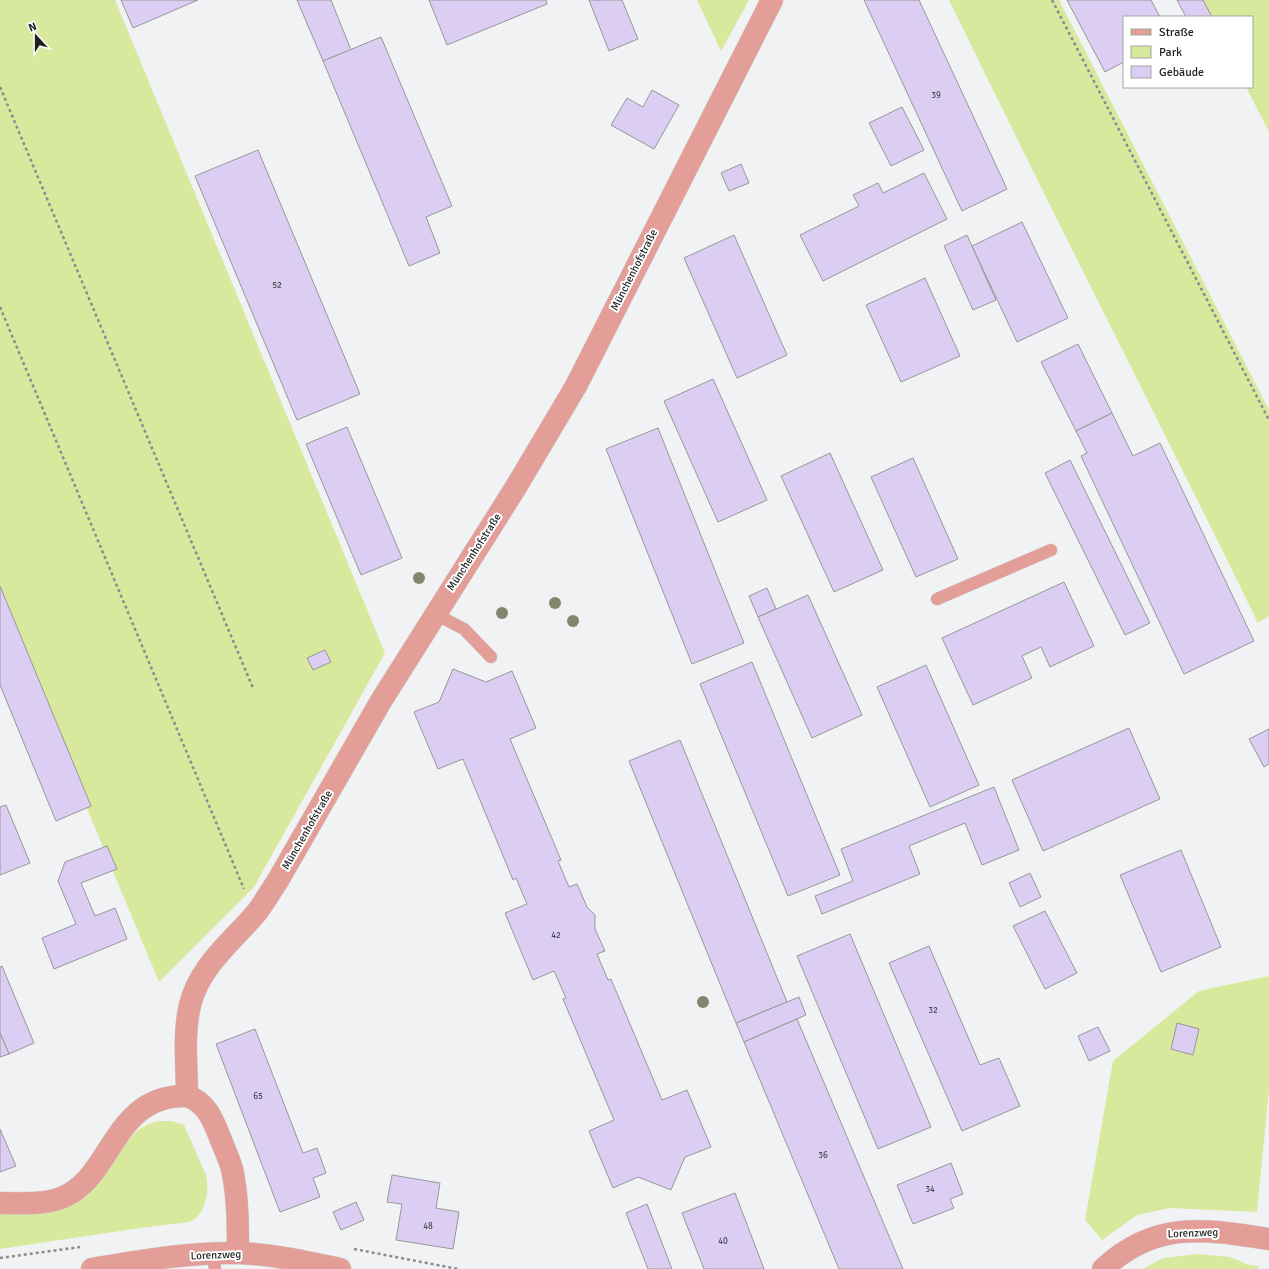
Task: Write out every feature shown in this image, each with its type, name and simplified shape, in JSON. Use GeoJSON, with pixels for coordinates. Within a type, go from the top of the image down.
{"type":"FeatureCollection","features":[{"type":"Feature","properties":{"kind":"street","name":"Münchenhofstraße"},"geometry":{"type":"LineString","coordinates":[[187,1096],[187,1027],[192,997],[204,972],[213,958],[254,915],[277,882],[381,701],[516,487],[576,386],[772,0]]}},
{"type":"Feature","properties":{"kind":"street"},"geometry":{"type":"LineString","coordinates":[[0,1203],[35,1203],[61,1198],[77,1189],[90,1176],[120,1132],[137,1113],[169,1097],[187,1096],[199,1102],[208,1111],[229,1162],[234,1184],[238,1253]]}},
{"type":"Feature","properties":{"kind":"street","name":"Lorenzweg"},"geometry":{"type":"LineString","coordinates":[[1103,1269],[1136,1245],[1164,1234],[1219,1231],[1269,1238]]}},
{"type":"Feature","properties":{"kind":"street","name":"Lorenzweg"},"geometry":{"type":"LineString","coordinates":[[92,1269],[162,1257],[214,1261],[238,1253],[306,1262],[340,1269]]}},
{"type":"Feature","properties":{"kind":"lane"},"geometry":{"type":"LineString","coordinates":[[937,599],[1051,550]]}},
{"type":"Feature","properties":{"kind":"lane"},"geometry":{"type":"LineString","coordinates":[[435,614],[464,629],[491,657]]}},
{"type":"Feature","properties":{"kind":"path"},"geometry":{"type":"LineString","coordinates":[[1052,0],[1269,420]]}},
{"type":"Feature","properties":{"kind":"path"},"geometry":{"type":"LineString","coordinates":[[0,87],[253,688]]}},
{"type":"Feature","properties":{"kind":"path"},"geometry":{"type":"LineString","coordinates":[[0,307],[254,915]]}},
{"type":"Feature","properties":{"kind":"path"},"geometry":{"type":"LineString","coordinates":[[350,1248],[458,1269]]}},
{"type":"Feature","properties":{"kind":"green space"},"geometry":{"type":"Polygon","coordinates":[[[0,0],[115,0],[385,653],[254,887],[159,982],[0,599],[0,0]]]}},
{"type":"Feature","properties":{"kind":"green space"},"geometry":{"type":"Polygon","coordinates":[[[697,0],[749,0],[721,51],[697,0]]]}},
{"type":"Feature","properties":{"kind":"green space"},"geometry":{"type":"Polygon","coordinates":[[[949,0],[1059,0],[1269,410],[1269,616],[1258,623],[1026,156],[949,0]]]}},
{"type":"Feature","properties":{"kind":"green space"},"geometry":{"type":"Polygon","coordinates":[[[1202,0],[1269,0],[1269,132],[1247,88],[1253,88],[1253,16],[1210,16],[1202,0]]]}},
{"type":"Feature","properties":{"kind":"green space"},"geometry":{"type":"Polygon","coordinates":[[[1269,976],[1269,1089],[1257,1212],[1170,1208],[1137,1215],[1102,1240],[1085,1220],[1113,1061],[1199,991],[1269,976]]]}},
{"type":"Feature","properties":{"kind":"green space"},"geometry":{"type":"Polygon","coordinates":[[[160,1121],[172,1121],[184,1125],[206,1175],[207,1195],[203,1208],[195,1219],[189,1222],[0,1249],[0,1212],[37,1212],[56,1210],[72,1205],[85,1196],[96,1185],[124,1145],[134,1134],[146,1125],[160,1121]]]}},
{"type":"Feature","properties":{"kind":"green space"},"geometry":{"type":"Polygon","coordinates":[[[1198,1254],[1230,1257],[1249,1265],[1258,1266],[1258,1269],[1143,1269],[1163,1258],[1198,1254]]]}},
{"type":"Feature","properties":{"kind":"building"},"geometry":{"type":"Polygon","coordinates":[[[121,0],[198,0],[133,28],[121,0]]]}},
{"type":"Feature","properties":{"kind":"building"},"geometry":{"type":"Polygon","coordinates":[[[297,0],[331,0],[351,50],[323,61],[297,0]]]}},
{"type":"Feature","properties":{"kind":"building"},"geometry":{"type":"Polygon","coordinates":[[[429,0],[546,0],[547,4],[447,45],[429,0]]]}},
{"type":"Feature","properties":{"kind":"building"},"geometry":{"type":"Polygon","coordinates":[[[589,0],[622,0],[638,39],[609,51],[589,0]]]}},
{"type":"Feature","properties":{"kind":"building"},"geometry":{"type":"Polygon","coordinates":[[[864,0],[919,0],[1007,189],[962,211],[864,0]]]}},
{"type":"Feature","properties":{"kind":"building"},"geometry":{"type":"Polygon","coordinates":[[[1067,0],[1151,0],[1159,16],[1123,16],[1123,63],[1105,72],[1067,0]]]}},
{"type":"Feature","properties":{"kind":"building"},"geometry":{"type":"Polygon","coordinates":[[[1177,0],[1203,0],[1211,16],[1185,16],[1177,0]]]}},
{"type":"Feature","properties":{"kind":"building"},"geometry":{"type":"Polygon","coordinates":[[[381,37],[452,206],[426,217],[440,253],[409,266],[323,61],[381,37]]]}},
{"type":"Feature","properties":{"kind":"building"},"geometry":{"type":"Polygon","coordinates":[[[652,90],[679,105],[654,149],[611,125],[627,98],[643,107],[652,90]]]}},
{"type":"Feature","properties":{"kind":"building"},"geometry":{"type":"Polygon","coordinates":[[[902,107],[924,150],[891,166],[869,123],[902,107]]]}},
{"type":"Feature","properties":{"kind":"building"},"geometry":{"type":"Polygon","coordinates":[[[258,150],[360,394],[297,420],[195,176],[258,150]]]}},
{"type":"Feature","properties":{"kind":"building"},"geometry":{"type":"Polygon","coordinates":[[[741,164],[749,183],[729,191],[721,173],[741,164]]]}},
{"type":"Feature","properties":{"kind":"building"},"geometry":{"type":"Polygon","coordinates":[[[924,173],[947,219],[823,281],[800,235],[859,206],[853,195],[878,183],[883,193],[924,173]]]}},
{"type":"Feature","properties":{"kind":"building"},"geometry":{"type":"Polygon","coordinates":[[[1022,222],[1068,318],[1017,342],[972,246],[1022,222]]]}},
{"type":"Feature","properties":{"kind":"building"},"geometry":{"type":"Polygon","coordinates":[[[734,235],[787,355],[737,378],[684,258],[734,235]]]}},
{"type":"Feature","properties":{"kind":"building"},"geometry":{"type":"Polygon","coordinates":[[[967,235],[996,300],[973,310],[944,246],[967,235]]]}},
{"type":"Feature","properties":{"kind":"building"},"geometry":{"type":"Polygon","coordinates":[[[925,278],[960,356],[901,382],[866,305],[925,278]]]}},
{"type":"Feature","properties":{"kind":"building"},"geometry":{"type":"Polygon","coordinates":[[[1078,344],[1112,413],[1076,431],[1041,362],[1078,344]]]}},
{"type":"Feature","properties":{"kind":"building"},"geometry":{"type":"Polygon","coordinates":[[[713,379],[767,500],[718,522],[664,401],[713,379]]]}},
{"type":"Feature","properties":{"kind":"building"},"geometry":{"type":"Polygon","coordinates":[[[1112,413],[1133,456],[1160,443],[1254,641],[1184,674],[1081,456],[1087,453],[1076,431],[1112,413]]]}},
{"type":"Feature","properties":{"kind":"building"},"geometry":{"type":"Polygon","coordinates":[[[347,427],[402,558],[361,575],[306,444],[347,427]]]}},
{"type":"Feature","properties":{"kind":"building"},"geometry":{"type":"Polygon","coordinates":[[[658,428],[744,643],[692,664],[606,449],[658,428]]]}},
{"type":"Feature","properties":{"kind":"building"},"geometry":{"type":"Polygon","coordinates":[[[830,453],[883,570],[834,592],[781,476],[830,453]]]}},
{"type":"Feature","properties":{"kind":"building"},"geometry":{"type":"Polygon","coordinates":[[[913,458],[958,559],[916,577],[871,477],[913,458]]]}},
{"type":"Feature","properties":{"kind":"building"},"geometry":{"type":"Polygon","coordinates":[[[1070,460],[1150,623],[1125,635],[1045,473],[1070,460]]]}},
{"type":"Feature","properties":{"kind":"building"},"geometry":{"type":"Polygon","coordinates":[[[1064,582],[1094,646],[1050,667],[1041,647],[1022,656],[1032,678],[973,705],[942,638],[1064,582]]]}},
{"type":"Feature","properties":{"kind":"building"},"geometry":{"type":"Polygon","coordinates":[[[0,586],[91,806],[56,821],[0,685],[0,586]]]}},
{"type":"Feature","properties":{"kind":"building"},"geometry":{"type":"Polygon","coordinates":[[[767,588],[776,609],[758,617],[749,596],[767,588]]]}},
{"type":"Feature","properties":{"kind":"building"},"geometry":{"type":"Polygon","coordinates":[[[808,595],[862,715],[812,738],[758,617],[808,595]]]}},
{"type":"Feature","properties":{"kind":"building"},"geometry":{"type":"Polygon","coordinates":[[[325,650],[331,662],[313,670],[307,658],[325,650]]]}},
{"type":"Feature","properties":{"kind":"building"},"geometry":{"type":"Polygon","coordinates":[[[752,662],[840,875],[788,896],[700,684],[752,662]]]}},
{"type":"Feature","properties":{"kind":"building"},"geometry":{"type":"Polygon","coordinates":[[[926,665],[979,785],[930,807],[877,687],[926,665]]]}},
{"type":"Feature","properties":{"kind":"building"},"geometry":{"type":"Polygon","coordinates":[[[453,669],[486,682],[512,671],[536,728],[510,739],[561,860],[558,861],[569,887],[577,884],[587,907],[595,915],[595,929],[605,951],[597,954],[608,980],[611,979],[662,1100],[687,1090],[711,1147],[685,1157],[671,1190],[638,1177],[613,1188],[589,1131],[614,1120],[563,999],[566,998],[554,971],[533,980],[505,913],[527,904],[516,878],[513,880],[463,759],[438,769],[414,712],[439,702],[453,669]]]}},
{"type":"Feature","properties":{"kind":"building"},"geometry":{"type":"Polygon","coordinates":[[[1129,728],[1160,799],[1043,851],[1012,780],[1129,728]]]}},
{"type":"Feature","properties":{"kind":"building"},"geometry":{"type":"Polygon","coordinates":[[[1269,729],[1269,764],[1264,767],[1249,739],[1269,729]]]}},
{"type":"Feature","properties":{"kind":"building"},"geometry":{"type":"Polygon","coordinates":[[[680,740],[787,1002],[736,1023],[629,761],[680,740]]]}},
{"type":"Feature","properties":{"kind":"building"},"geometry":{"type":"Polygon","coordinates":[[[994,787],[1019,850],[982,865],[965,823],[909,846],[920,874],[822,914],[815,896],[853,881],[841,849],[994,787]]]}},
{"type":"Feature","properties":{"kind":"building"},"geometry":{"type":"Polygon","coordinates":[[[6,805],[30,863],[0,875],[0,807],[6,805]]]}},
{"type":"Feature","properties":{"kind":"building"},"geometry":{"type":"Polygon","coordinates":[[[107,846],[117,869],[81,883],[95,916],[115,908],[127,939],[54,969],[42,938],[76,924],[58,881],[65,862],[107,846]]]}},
{"type":"Feature","properties":{"kind":"building"},"geometry":{"type":"Polygon","coordinates":[[[1181,850],[1221,947],[1161,972],[1120,875],[1181,850]]]}},
{"type":"Feature","properties":{"kind":"building"},"geometry":{"type":"Polygon","coordinates":[[[1030,873],[1041,897],[1020,907],[1009,883],[1030,873]]]}},
{"type":"Feature","properties":{"kind":"building"},"geometry":{"type":"Polygon","coordinates":[[[1045,911],[1077,973],[1045,989],[1013,926],[1045,911]]]}},
{"type":"Feature","properties":{"kind":"building"},"geometry":{"type":"Polygon","coordinates":[[[850,934],[931,1127],[878,1149],[797,956],[850,934]]]}},
{"type":"Feature","properties":{"kind":"building"},"geometry":{"type":"Polygon","coordinates":[[[929,946],[980,1065],[999,1058],[1020,1106],[962,1131],[889,963],[929,946]]]}},
{"type":"Feature","properties":{"kind":"building"},"geometry":{"type":"Polygon","coordinates":[[[2,966],[34,1043],[9,1054],[0,1033],[0,967],[2,966]]]}},
{"type":"Feature","properties":{"kind":"building"},"geometry":{"type":"Polygon","coordinates":[[[799,997],[806,1015],[744,1042],[736,1023],[799,997]]]}},
{"type":"Feature","properties":{"kind":"building"},"geometry":{"type":"Polygon","coordinates":[[[797,1019],[903,1269],[839,1269],[744,1042],[797,1019]]]}},
{"type":"Feature","properties":{"kind":"building"},"geometry":{"type":"Polygon","coordinates":[[[1177,1023],[1199,1029],[1193,1055],[1171,1049],[1177,1023]]]}},
{"type":"Feature","properties":{"kind":"building"},"geometry":{"type":"Polygon","coordinates":[[[1098,1027],[1110,1051],[1089,1061],[1078,1036],[1098,1027]]]}},
{"type":"Feature","properties":{"kind":"building"},"geometry":{"type":"Polygon","coordinates":[[[255,1029],[303,1153],[317,1148],[326,1173],[313,1178],[320,1197],[280,1212],[216,1044],[255,1029]]]}},
{"type":"Feature","properties":{"kind":"building"},"geometry":{"type":"Polygon","coordinates":[[[0,1033],[9,1054],[0,1057],[0,1033]]]}},
{"type":"Feature","properties":{"kind":"building"},"geometry":{"type":"Polygon","coordinates":[[[0,1129],[16,1166],[0,1172],[0,1129]]]}},
{"type":"Feature","properties":{"kind":"building"},"geometry":{"type":"Polygon","coordinates":[[[951,1163],[963,1194],[950,1199],[954,1208],[913,1224],[897,1185],[951,1163]]]}},
{"type":"Feature","properties":{"kind":"building"},"geometry":{"type":"Polygon","coordinates":[[[392,1175],[440,1183],[436,1208],[459,1212],[453,1249],[396,1240],[402,1204],[387,1202],[392,1175]]]}},
{"type":"Feature","properties":{"kind":"building"},"geometry":{"type":"Polygon","coordinates":[[[735,1193],[764,1269],[704,1269],[682,1213],[735,1193]]]}},
{"type":"Feature","properties":{"kind":"building"},"geometry":{"type":"Polygon","coordinates":[[[356,1202],[364,1220],[341,1230],[333,1212],[356,1202]]]}},
{"type":"Feature","properties":{"kind":"building"},"geometry":{"type":"Polygon","coordinates":[[[647,1204],[672,1269],[648,1269],[626,1213],[647,1204]]]}}]}
